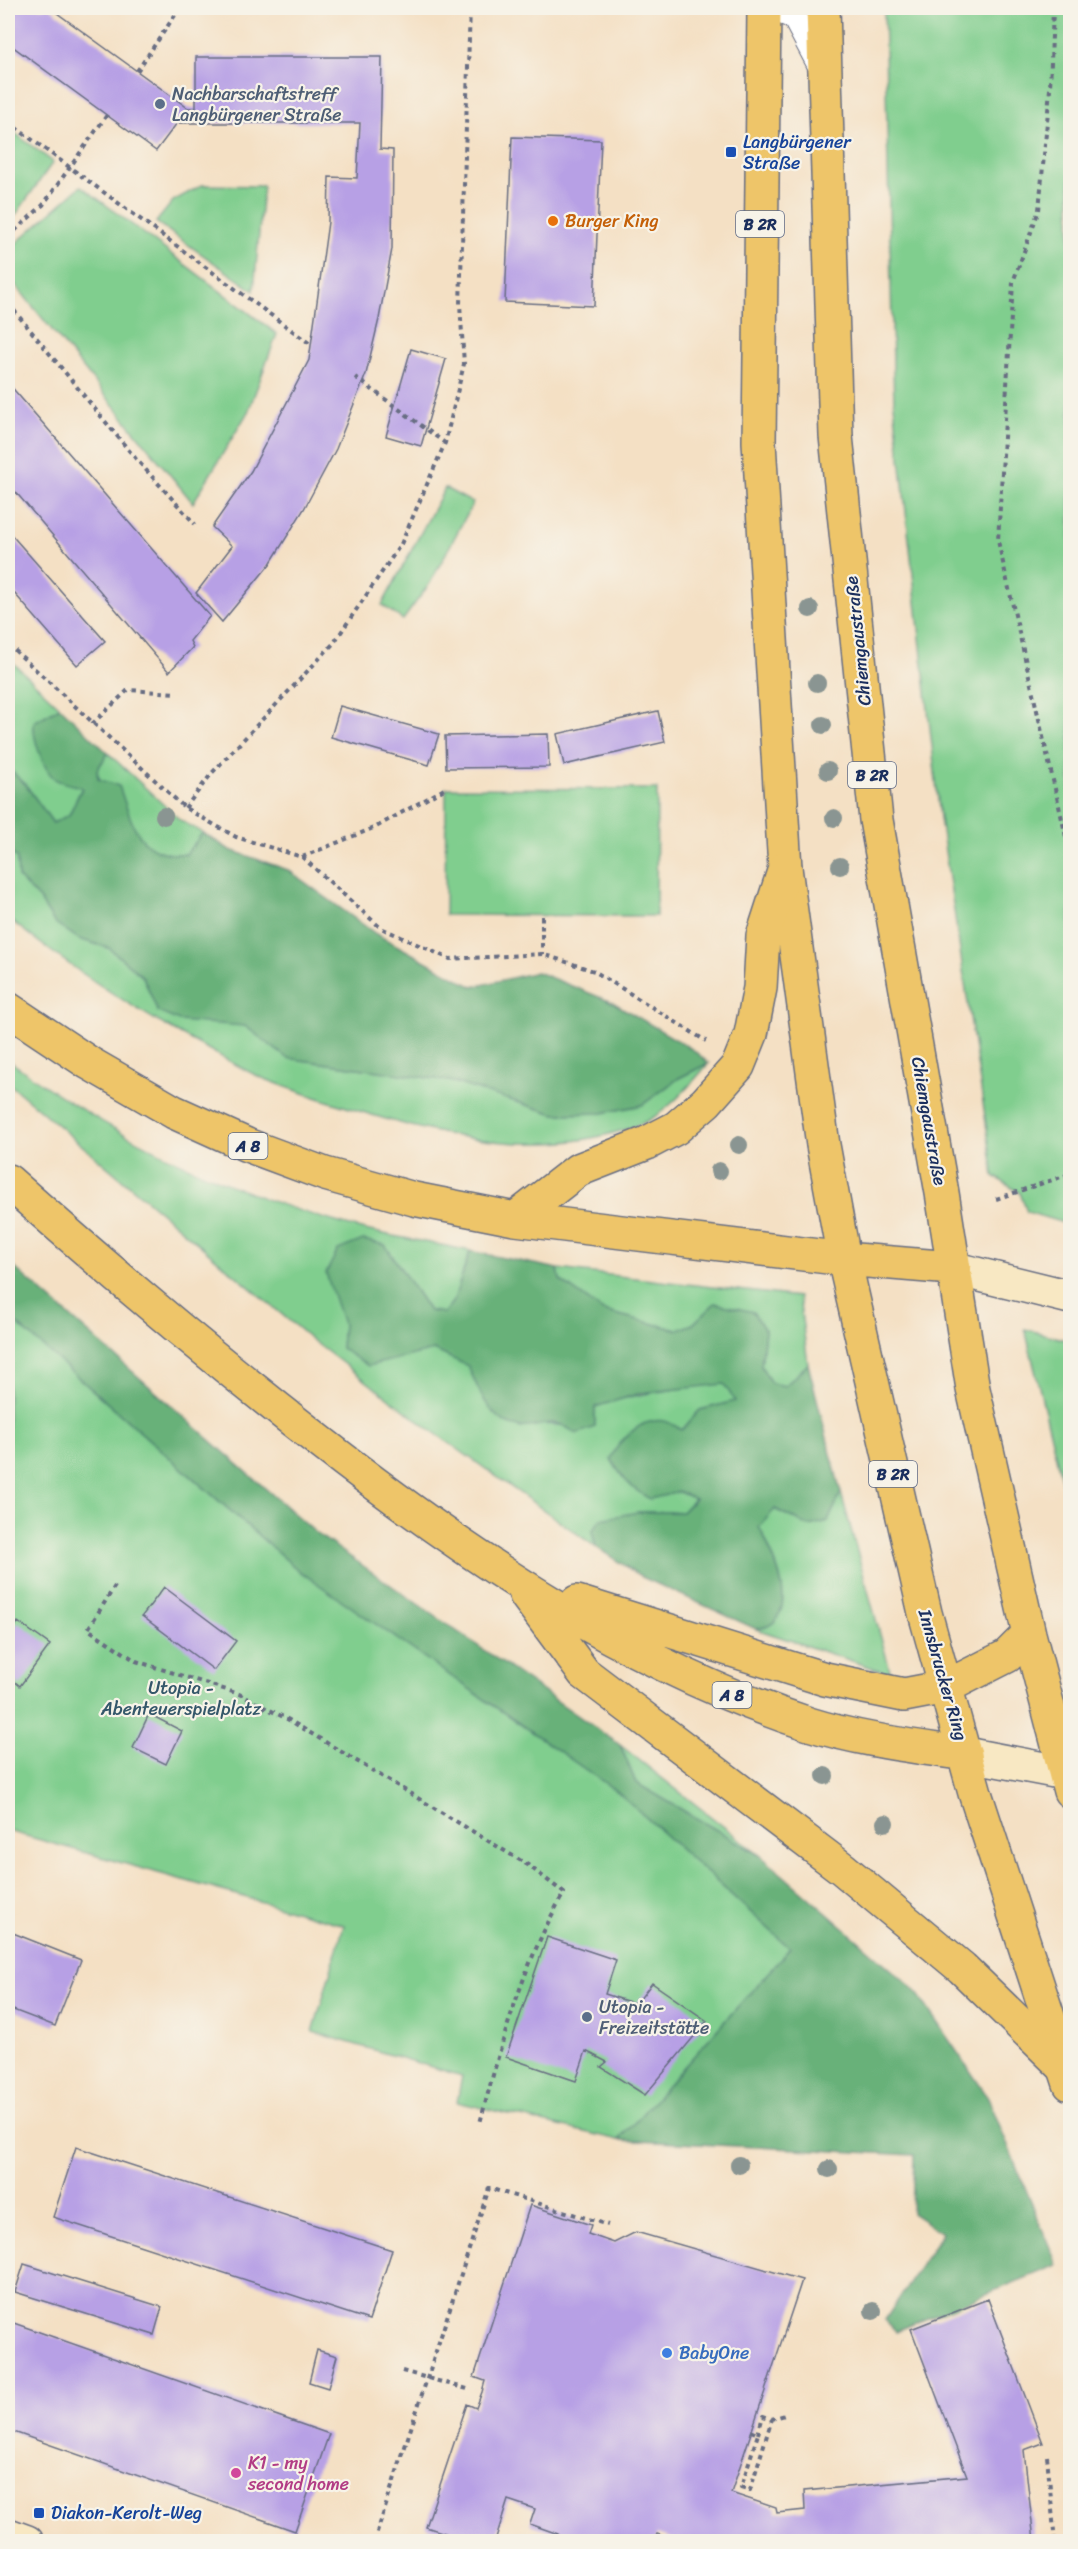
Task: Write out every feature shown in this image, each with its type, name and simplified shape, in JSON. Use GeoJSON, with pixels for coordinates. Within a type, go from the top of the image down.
{"type":"FeatureCollection","features":[{"type":"Feature","properties":{"kind":"main road","name":"B 2R"},"geometry":{"type":"LineString","coordinates":[[764,8],[759,441],[785,868],[823,1145],[844,1259]]}},
{"type":"Feature","properties":{"kind":"main road","name":"Chiemgaustraße"},"geometry":{"type":"LineString","coordinates":[[823,8],[836,436],[876,820],[940,1181],[952,1269]]}},
{"type":"Feature","properties":{"kind":"main road"},"geometry":{"type":"LineString","coordinates":[[515,1219],[578,1170],[647,1143],[676,1128],[706,1102],[738,1066],[751,1034],[760,988],[763,936],[785,868]]}},
{"type":"Feature","properties":{"kind":"main road","name":"A 8"},"geometry":{"type":"LineString","coordinates":[[8,1009],[89,1064],[174,1112],[247,1145],[325,1174],[414,1199],[515,1219],[844,1259]]}},
{"type":"Feature","properties":{"kind":"main road","name":"A 8"},"geometry":{"type":"LineString","coordinates":[[8,1181],[146,1304],[272,1404],[379,1487],[518,1584],[633,1649],[762,1708],[812,1725],[887,1743],[965,1754]]}},
{"type":"Feature","properties":{"kind":"main road"},"geometry":{"type":"LineString","coordinates":[[844,1259],[952,1269],[1071,1297]]}},
{"type":"Feature","properties":{"kind":"main road","name":"Innsbrucker Ring"},"geometry":{"type":"LineString","coordinates":[[844,1259],[925,1613],[975,1793],[1067,2076]]}},
{"type":"Feature","properties":{"kind":"main road","name":"B 2R"},"geometry":{"type":"LineString","coordinates":[[952,1269],[973,1389],[1029,1634],[1069,1780]]}},
{"type":"Feature","properties":{"kind":"main road"},"geometry":{"type":"LineString","coordinates":[[518,1584],[825,1679],[904,1695],[946,1687],[980,1672],[1007,1656],[1029,1634]]}},
{"type":"Feature","properties":{"kind":"main road"},"geometry":{"type":"LineString","coordinates":[[518,1584],[584,1673],[843,1869],[962,1968],[1067,2076]]}},
{"type":"Feature","properties":{"kind":"main road"},"geometry":{"type":"LineString","coordinates":[[965,1754],[1069,1780]]}},
{"type":"Feature","properties":{"kind":"main road"},"geometry":{"type":"LineString","coordinates":[[8,2535],[27,2541]]}},
{"type":"Feature","properties":{"kind":"street"},"geometry":{"type":"LineString","coordinates":[[782,8],[797,14],[823,63]]}},
{"type":"Feature","properties":{"kind":"path"},"geometry":{"type":"LineString","coordinates":[[137,71],[180,8]]}},
{"type":"Feature","properties":{"kind":"path"},"geometry":{"type":"LineString","coordinates":[[185,808],[212,773],[333,645],[401,544],[446,443],[464,364],[460,304],[470,8]]}},
{"type":"Feature","properties":{"kind":"path"},"geometry":{"type":"LineString","coordinates":[[1053,8],[1050,89],[1039,210],[1013,282],[998,541],[1071,854]]}},
{"type":"Feature","properties":{"kind":"path"},"geometry":{"type":"LineString","coordinates":[[8,237],[43,205],[107,116]]}},
{"type":"Feature","properties":{"kind":"path"},"geometry":{"type":"LineString","coordinates":[[8,122],[309,343]]}},
{"type":"Feature","properties":{"kind":"path"},"geometry":{"type":"LineString","coordinates":[[8,303],[136,459],[195,524]]}},
{"type":"Feature","properties":{"kind":"path"},"geometry":{"type":"LineString","coordinates":[[357,378],[446,443]]}},
{"type":"Feature","properties":{"kind":"path"},"geometry":{"type":"LineString","coordinates":[[8,644],[185,808],[236,837],[302,857],[381,928],[450,959],[542,954],[594,970],[707,1042]]}},
{"type":"Feature","properties":{"kind":"path"},"geometry":{"type":"LineString","coordinates":[[92,724],[128,690],[175,693]]}},
{"type":"Feature","properties":{"kind":"path"},"geometry":{"type":"LineString","coordinates":[[302,857],[376,828],[446,788]]}},
{"type":"Feature","properties":{"kind":"path"},"geometry":{"type":"LineString","coordinates":[[542,916],[542,954]]}},
{"type":"Feature","properties":{"kind":"path"},"geometry":{"type":"LineString","coordinates":[[996,1199],[1071,1174]]}},
{"type":"Feature","properties":{"kind":"path"},"geometry":{"type":"LineString","coordinates":[[115,1586],[88,1629],[136,1661],[239,1694],[289,1720],[518,1859],[564,1893],[541,1932],[496,2059],[480,2122]]}},
{"type":"Feature","properties":{"kind":"path"},"geometry":{"type":"LineString","coordinates":[[374,2541],[489,2188],[608,2225]]}},
{"type":"Feature","properties":{"kind":"path"},"geometry":{"type":"LineString","coordinates":[[402,2371],[471,2390]]}},
{"type":"Feature","properties":{"kind":"path"},"geometry":{"type":"LineString","coordinates":[[772,2419],[750,2490],[741,2487],[763,2416],[772,2419],[788,2414]]}},
{"type":"Feature","properties":{"kind":"path"},"geometry":{"type":"LineString","coordinates":[[752,2432],[758,2433]]}},
{"type":"Feature","properties":{"kind":"path"},"geometry":{"type":"LineString","coordinates":[[1047,2456],[1055,2541]]}},
{"type":"Feature","properties":{"kind":"green space"},"geometry":{"type":"Polygon","coordinates":[[[884,8],[1070,8],[1070,1225],[1027,1212],[1020,1193],[994,1176],[940,818],[894,404],[884,8]]]}},
{"type":"Feature","properties":{"kind":"green space"},"geometry":{"type":"Polygon","coordinates":[[[8,128],[53,162],[8,226],[8,128]]]}},
{"type":"Feature","properties":{"kind":"green space"},"geometry":{"type":"Polygon","coordinates":[[[202,185],[263,186],[254,291],[156,222],[173,201],[202,185]]]}},
{"type":"Feature","properties":{"kind":"green space"},"geometry":{"type":"Polygon","coordinates":[[[81,186],[277,334],[248,412],[193,503],[8,276],[8,250],[81,186]]]}},
{"type":"Feature","properties":{"kind":"green space"},"geometry":{"type":"Polygon","coordinates":[[[445,488],[473,503],[430,583],[403,620],[382,605],[445,488]]]}},
{"type":"Feature","properties":{"kind":"green space"},"geometry":{"type":"Polygon","coordinates":[[[8,658],[60,707],[34,723],[72,783],[82,787],[69,815],[53,823],[25,784],[8,768],[8,658]]]}},
{"type":"Feature","properties":{"kind":"green space"},"geometry":{"type":"Polygon","coordinates":[[[60,707],[108,753],[97,770],[98,779],[119,786],[133,825],[147,844],[157,850],[186,854],[203,833],[230,850],[288,870],[376,934],[473,987],[537,972],[614,1003],[692,1049],[709,1063],[679,1078],[642,1105],[602,1113],[555,1114],[450,1081],[287,1058],[245,1026],[179,1021],[158,1012],[143,977],[109,948],[79,939],[54,922],[40,900],[18,877],[17,858],[8,851],[8,768],[25,784],[53,823],[69,815],[82,788],[55,779],[46,768],[37,744],[34,722],[60,707]]]}},
{"type":"Feature","properties":{"kind":"green space"},"geometry":{"type":"Polygon","coordinates":[[[108,753],[180,820],[203,833],[186,854],[162,852],[141,840],[131,823],[127,809],[104,785],[98,775],[97,770],[108,753]]]}},
{"type":"Feature","properties":{"kind":"green space"},"geometry":{"type":"Polygon","coordinates":[[[446,788],[657,789],[656,916],[445,915],[446,788]]]}},
{"type":"Feature","properties":{"kind":"green space"},"geometry":{"type":"Polygon","coordinates":[[[8,851],[17,858],[18,877],[40,900],[54,922],[79,939],[109,948],[143,977],[158,1012],[245,1026],[287,1058],[450,1081],[555,1114],[602,1113],[642,1105],[679,1078],[709,1063],[668,1107],[649,1120],[607,1135],[576,1141],[514,1143],[482,1140],[389,1120],[292,1089],[245,1070],[149,1016],[54,953],[8,918],[8,851]]]}},
{"type":"Feature","properties":{"kind":"green space"},"geometry":{"type":"Polygon","coordinates":[[[8,1060],[47,1087],[129,1137],[215,1178],[304,1212],[350,1226],[470,1251],[454,1300],[444,1313],[429,1311],[385,1245],[343,1324],[341,1348],[434,1350],[469,1366],[482,1395],[494,1411],[501,1418],[521,1428],[540,1424],[595,1427],[595,1407],[643,1394],[724,1383],[735,1401],[700,1410],[682,1430],[663,1421],[679,1492],[695,1498],[682,1512],[638,1512],[592,1532],[596,1547],[432,1431],[312,1340],[8,1083],[8,1060]]]}},
{"type":"Feature","properties":{"kind":"green space"},"geometry":{"type":"Polygon","coordinates":[[[363,1240],[385,1245],[429,1311],[444,1313],[454,1300],[470,1251],[558,1269],[560,1280],[603,1311],[678,1330],[693,1324],[715,1303],[753,1312],[765,1330],[761,1366],[771,1383],[785,1386],[808,1364],[841,1493],[828,1521],[809,1526],[775,1509],[759,1527],[775,1561],[782,1588],[783,1601],[780,1613],[774,1622],[756,1629],[642,1577],[596,1547],[592,1531],[601,1519],[638,1512],[682,1512],[695,1499],[679,1492],[650,1499],[627,1482],[611,1459],[619,1444],[639,1426],[664,1421],[682,1430],[700,1410],[735,1401],[724,1384],[641,1393],[595,1407],[595,1427],[576,1434],[560,1424],[547,1423],[520,1427],[510,1424],[501,1419],[487,1404],[468,1366],[434,1350],[368,1366],[341,1348],[343,1324],[326,1273],[338,1250],[363,1240]]]}},
{"type":"Feature","properties":{"kind":"green space"},"geometry":{"type":"Polygon","coordinates":[[[8,1262],[316,1533],[620,1745],[636,1783],[761,1856],[915,1990],[988,2097],[1057,2265],[896,2331],[885,2320],[942,2233],[912,2213],[914,2155],[619,2140],[790,1948],[618,1792],[298,1570],[8,1316],[8,1262]]]}},
{"type":"Feature","properties":{"kind":"green space"},"geometry":{"type":"Polygon","coordinates":[[[558,1269],[799,1297],[808,1364],[785,1386],[771,1384],[761,1366],[765,1330],[715,1303],[693,1324],[678,1330],[603,1311],[560,1280],[558,1269]]]}},
{"type":"Feature","properties":{"kind":"green space","name":"Utopia - Abenteuerspielplatz"},"geometry":{"type":"Polygon","coordinates":[[[8,1316],[298,1570],[618,1792],[790,1948],[619,2140],[457,2102],[462,2076],[313,2032],[344,1925],[8,1831],[8,1316]]]}},
{"type":"Feature","properties":{"kind":"green space"},"geometry":{"type":"Polygon","coordinates":[[[1025,1329],[1070,1341],[1070,1515],[1025,1329]]]}},
{"type":"Feature","properties":{"kind":"green space"},"geometry":{"type":"Polygon","coordinates":[[[841,1493],[891,1674],[756,1629],[774,1622],[780,1613],[783,1601],[775,1561],[759,1527],[774,1509],[809,1526],[828,1521],[841,1493]]]}},
{"type":"Feature","properties":{"kind":"green space"},"geometry":{"type":"Polygon","coordinates":[[[620,1745],[761,1856],[636,1783],[620,1745]]]}},
{"type":"Feature","properties":{"kind":"building"},"geometry":{"type":"Polygon","coordinates":[[[8,8],[50,8],[188,108],[196,108],[196,57],[382,57],[380,149],[393,150],[392,249],[366,374],[336,449],[304,509],[270,564],[222,622],[196,593],[232,546],[212,527],[251,471],[309,360],[328,222],[329,177],[357,178],[360,123],[177,123],[156,151],[8,43],[8,8]]]}},
{"type":"Feature","properties":{"kind":"building","name":"Burger King"},"geometry":{"type":"Polygon","coordinates":[[[512,137],[601,140],[594,306],[505,302],[512,137]]]}},
{"type":"Feature","properties":{"kind":"building"},"geometry":{"type":"Polygon","coordinates":[[[411,349],[446,359],[421,446],[386,436],[411,349]]]}},
{"type":"Feature","properties":{"kind":"building"},"geometry":{"type":"Polygon","coordinates":[[[8,383],[210,616],[190,641],[193,647],[169,672],[8,483],[8,383]]]}},
{"type":"Feature","properties":{"kind":"building"},"geometry":{"type":"Polygon","coordinates":[[[8,531],[105,641],[77,665],[8,586],[8,531]]]}},
{"type":"Feature","properties":{"kind":"building"},"geometry":{"type":"Polygon","coordinates":[[[340,706],[439,734],[429,765],[331,737],[340,706]]]}},
{"type":"Feature","properties":{"kind":"building"},"geometry":{"type":"Polygon","coordinates":[[[658,711],[665,742],[564,765],[557,734],[658,711]]]}},
{"type":"Feature","properties":{"kind":"building"},"geometry":{"type":"Polygon","coordinates":[[[548,734],[549,767],[446,768],[445,736],[548,734]]]}},
{"type":"Feature","properties":{"kind":"building"},"geometry":{"type":"Polygon","coordinates":[[[164,1587],[236,1641],[214,1670],[142,1616],[164,1587]]]}},
{"type":"Feature","properties":{"kind":"building"},"geometry":{"type":"Polygon","coordinates":[[[18,1622],[50,1645],[20,1686],[8,1676],[8,1637],[18,1622]]]}},
{"type":"Feature","properties":{"kind":"building"},"geometry":{"type":"Polygon","coordinates":[[[149,1714],[182,1731],[166,1764],[133,1748],[149,1714]]]}},
{"type":"Feature","properties":{"kind":"building"},"geometry":{"type":"Polygon","coordinates":[[[8,1931],[81,1960],[55,2026],[8,2008],[8,1931]]]}},
{"type":"Feature","properties":{"kind":"building"},"geometry":{"type":"Polygon","coordinates":[[[547,1937],[616,1960],[605,1994],[636,2004],[652,1983],[707,2021],[645,2095],[601,2067],[607,2062],[586,2051],[576,2081],[506,2057],[547,1937]]]}},
{"type":"Feature","properties":{"kind":"building"},"geometry":{"type":"Polygon","coordinates":[[[76,2147],[392,2250],[369,2320],[53,2217],[76,2147]]]}},
{"type":"Feature","properties":{"kind":"building"},"geometry":{"type":"Polygon","coordinates":[[[530,2205],[591,2225],[588,2234],[614,2243],[636,2232],[802,2280],[731,2493],[776,2508],[777,2513],[805,2510],[804,2491],[967,2476],[911,2329],[988,2299],[1043,2443],[1024,2450],[1034,2541],[678,2541],[657,2534],[654,2541],[555,2541],[558,2534],[530,2524],[535,2509],[508,2500],[495,2541],[470,2541],[426,2527],[467,2404],[476,2408],[482,2392],[485,2381],[474,2377],[530,2205]]]}},
{"type":"Feature","properties":{"kind":"building"},"geometry":{"type":"Polygon","coordinates":[[[24,2264],[162,2307],[154,2335],[15,2292],[24,2264]]]}},
{"type":"Feature","properties":{"kind":"building"},"geometry":{"type":"Polygon","coordinates":[[[8,2321],[329,2434],[295,2531],[8,2430],[8,2321]]]}},
{"type":"Feature","properties":{"kind":"building"},"geometry":{"type":"Polygon","coordinates":[[[317,2350],[337,2356],[328,2388],[309,2382],[317,2350]]]}},
{"type":"Feature","properties":{"kind":"place","name":"Nachbarschaftstreff Langbürgener Straße"},"geometry":{"type":"Point","coordinates":[160,104]}},
{"type":"Feature","properties":{"kind":"place","name":"Langbürgener Straße"},"geometry":{"type":"Point","coordinates":[731,152]}},
{"type":"Feature","properties":{"kind":"place","name":"Burger King"},"geometry":{"type":"Point","coordinates":[553,221]}},
{"type":"Feature","properties":{"kind":"place","name":"Utopia - Freizeitstätte"},"geometry":{"type":"Point","coordinates":[587,2017]}},
{"type":"Feature","properties":{"kind":"place","name":"BabyOne"},"geometry":{"type":"Point","coordinates":[667,2353]}},
{"type":"Feature","properties":{"kind":"place","name":"K1 - my second home"},"geometry":{"type":"Point","coordinates":[236,2473]}},
{"type":"Feature","properties":{"kind":"place","name":"Diakon-Kerolt-Weg"},"geometry":{"type":"Point","coordinates":[39,2513]}}]}
